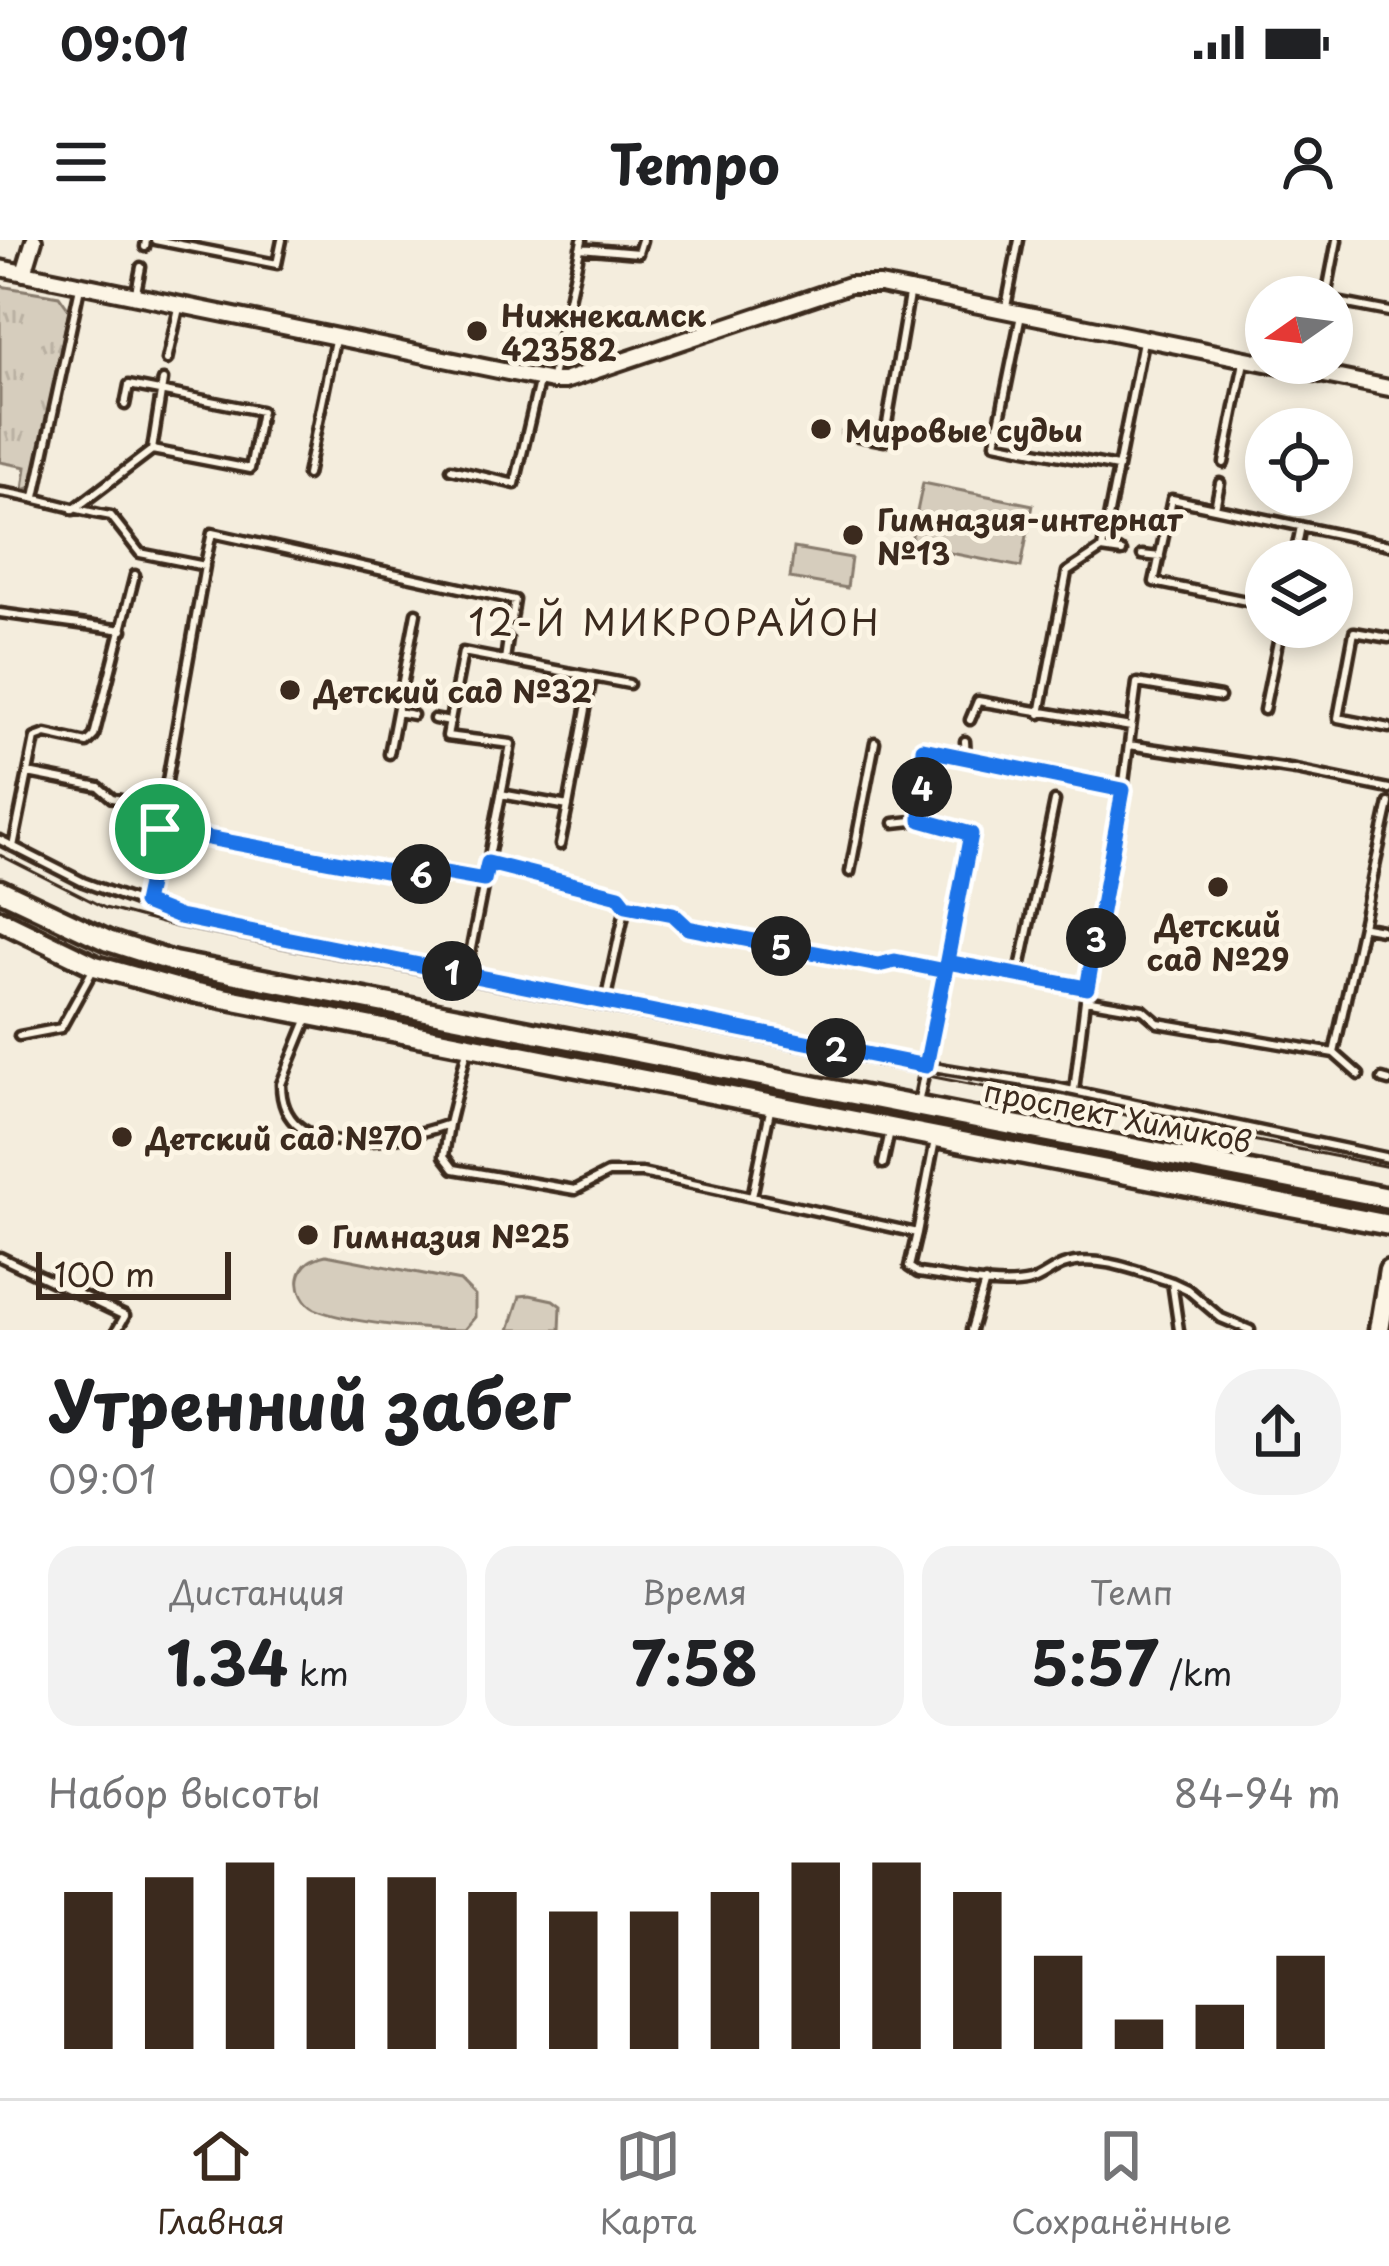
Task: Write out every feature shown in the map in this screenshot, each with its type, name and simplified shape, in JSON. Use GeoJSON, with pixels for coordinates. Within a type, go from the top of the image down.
{"type":"FeatureCollection","features":[{"type":"Feature","properties":{"kind":"main road","name":"проспект Химиков"},"geometry":{"type":"LineString","coordinates":[[0,890],[107,941],[174,962],[1389,1198]]}},
{"type":"Feature","properties":{"kind":"main road","name":"проспект Химиков"},"geometry":{"type":"LineString","coordinates":[[0,920],[95,966],[182,991],[1389,1225]]}},
{"type":"Feature","properties":{"kind":"main road"},"geometry":{"type":"LineString","coordinates":[[1266,1203],[1252,1194],[1249,1184],[1256,1178],[1276,1176]]}},
{"type":"Feature","properties":{"kind":"main road"},"geometry":{"type":"LineString","coordinates":[[1379,1330],[1389,1270]]}},
{"type":"Feature","properties":{"kind":"street"},"geometry":{"type":"LineString","coordinates":[[24,273],[34,240]]}},
{"type":"Feature","properties":{"kind":"street"},"geometry":{"type":"LineString","coordinates":[[0,268],[546,380],[564,381],[849,285],[909,291],[1245,359]]}},
{"type":"Feature","properties":{"kind":"street"},"geometry":{"type":"LineString","coordinates":[[1353,379],[1389,388]]}},
{"type":"Feature","properties":{"kind":"lane"},"geometry":{"type":"LineString","coordinates":[[149,242],[277,264],[282,240]]}},
{"type":"Feature","properties":{"kind":"lane"},"geometry":{"type":"LineString","coordinates":[[451,469],[515,484],[581,244],[638,253],[642,240]]}},
{"type":"Feature","properties":{"kind":"lane"},"geometry":{"type":"LineString","coordinates":[[1007,240],[1018,241],[995,443],[1117,467]]}},
{"type":"Feature","properties":{"kind":"lane"},"geometry":{"type":"LineString","coordinates":[[1332,276],[1337,240]]}},
{"type":"Feature","properties":{"kind":"lane"},"geometry":{"type":"LineString","coordinates":[[136,295],[141,267]]}},
{"type":"Feature","properties":{"kind":"lane"},"geometry":{"type":"LineString","coordinates":[[35,496],[81,284]]}},
{"type":"Feature","properties":{"kind":"lane"},"geometry":{"type":"LineString","coordinates":[[847,434],[884,440],[909,291]]}},
{"type":"Feature","properties":{"kind":"lane"},"geometry":{"type":"LineString","coordinates":[[167,360],[180,304]]}},
{"type":"Feature","properties":{"kind":"lane"},"geometry":{"type":"LineString","coordinates":[[1353,304],[1389,312]]}},
{"type":"Feature","properties":{"kind":"lane"},"geometry":{"type":"LineString","coordinates":[[308,475],[336,337]]}},
{"type":"Feature","properties":{"kind":"lane"},"geometry":{"type":"LineString","coordinates":[[1102,549],[1143,338]]}},
{"type":"Feature","properties":{"kind":"lane"},"geometry":{"type":"LineString","coordinates":[[1224,463],[1245,359]]}},
{"type":"Feature","properties":{"kind":"lane"},"geometry":{"type":"LineString","coordinates":[[74,510],[152,450],[163,380]]}},
{"type":"Feature","properties":{"kind":"lane"},"geometry":{"type":"LineString","coordinates":[[125,405],[129,385],[261,411],[250,470],[152,450]]}},
{"type":"Feature","properties":{"kind":"lane"},"geometry":{"type":"LineString","coordinates":[[1215,508],[1220,483]]}},
{"type":"Feature","properties":{"kind":"lane"},"geometry":{"type":"LineString","coordinates":[[0,492],[111,516],[140,553],[205,566]]}},
{"type":"Feature","properties":{"kind":"lane"},"geometry":{"type":"LineString","coordinates":[[1245,601],[1154,582],[1172,499],[1389,545]]}},
{"type":"Feature","properties":{"kind":"lane"},"geometry":{"type":"LineString","coordinates":[[1298,540],[1300,526]]}},
{"type":"Feature","properties":{"kind":"lane"},"geometry":{"type":"LineString","coordinates":[[144,903],[212,533],[515,600],[512,619]]}},
{"type":"Feature","properties":{"kind":"lane"},"geometry":{"type":"LineString","coordinates":[[1040,715],[1067,572],[1102,549],[1122,552]]}},
{"type":"Feature","properties":{"kind":"lane"},"geometry":{"type":"LineString","coordinates":[[1142,555],[1160,557]]}},
{"type":"Feature","properties":{"kind":"lane"},"geometry":{"type":"LineString","coordinates":[[13,847],[35,738],[46,734],[87,742],[94,736],[136,575]]}},
{"type":"Feature","properties":{"kind":"lane"},"geometry":{"type":"LineString","coordinates":[[0,613],[123,630]]}},
{"type":"Feature","properties":{"kind":"lane"},"geometry":{"type":"LineString","coordinates":[[389,754],[416,613]]}},
{"type":"Feature","properties":{"kind":"lane"},"geometry":{"type":"LineString","coordinates":[[1389,638],[1354,632],[1338,718],[1389,728]]}},
{"type":"Feature","properties":{"kind":"lane"},"geometry":{"type":"LineString","coordinates":[[504,660],[508,640]]}},
{"type":"Feature","properties":{"kind":"lane"},"geometry":{"type":"LineString","coordinates":[[1264,710],[1277,648]]}},
{"type":"Feature","properties":{"kind":"lane"},"geometry":{"type":"LineString","coordinates":[[466,974],[511,744],[447,736],[463,652],[629,684]]}},
{"type":"Feature","properties":{"kind":"lane"},"geometry":{"type":"LineString","coordinates":[[560,845],[592,677]]}},
{"type":"Feature","properties":{"kind":"lane"},"geometry":{"type":"LineString","coordinates":[[1074,1090],[1137,683],[1220,697]]}},
{"type":"Feature","properties":{"kind":"lane"},"geometry":{"type":"LineString","coordinates":[[970,720],[978,701],[1132,727]]}},
{"type":"Feature","properties":{"kind":"lane"},"geometry":{"type":"LineString","coordinates":[[397,712],[413,715]]}},
{"type":"Feature","properties":{"kind":"lane"},"geometry":{"type":"LineString","coordinates":[[434,718],[449,722]]}},
{"type":"Feature","properties":{"kind":"lane"},"geometry":{"type":"LineString","coordinates":[[965,740],[966,758]]}},
{"type":"Feature","properties":{"kind":"lane"},"geometry":{"type":"LineString","coordinates":[[850,872],[875,742]]}},
{"type":"Feature","properties":{"kind":"lane"},"geometry":{"type":"LineString","coordinates":[[1129,745],[1389,789]]}},
{"type":"Feature","properties":{"kind":"lane"},"geometry":{"type":"LineString","coordinates":[[921,820],[923,749],[1123,790]]}},
{"type":"Feature","properties":{"kind":"lane"},"geometry":{"type":"LineString","coordinates":[[28,773],[99,787],[112,798],[162,808]]}},
{"type":"Feature","properties":{"kind":"lane"},"geometry":{"type":"LineString","coordinates":[[501,794],[568,806]]}},
{"type":"Feature","properties":{"kind":"lane"},"geometry":{"type":"LineString","coordinates":[[1019,973],[1055,801]]}},
{"type":"Feature","properties":{"kind":"lane"},"geometry":{"type":"LineString","coordinates":[[1334,1053],[1389,803]]}},
{"type":"Feature","properties":{"kind":"lane"},"geometry":{"type":"LineString","coordinates":[[860,820],[874,820]]}},
{"type":"Feature","properties":{"kind":"lane"},"geometry":{"type":"LineString","coordinates":[[894,823],[921,820],[971,834],[917,1107]]}},
{"type":"Feature","properties":{"kind":"lane"},"geometry":{"type":"LineString","coordinates":[[160,829],[411,876],[439,872],[484,880]]}},
{"type":"Feature","properties":{"kind":"lane"},"geometry":{"type":"LineString","coordinates":[[0,840],[83,882],[179,917],[926,1066],[1074,1090],[1389,1158]]}},
{"type":"Feature","properties":{"kind":"lane"},"geometry":{"type":"LineString","coordinates":[[488,863],[619,896],[626,905],[673,914],[688,928],[878,965],[895,961],[1019,973],[1087,988]]}},
{"type":"Feature","properties":{"kind":"lane"},"geometry":{"type":"LineString","coordinates":[[605,1001],[626,905]]}},
{"type":"Feature","properties":{"kind":"lane"},"geometry":{"type":"LineString","coordinates":[[1365,926],[1382,930]]}},
{"type":"Feature","properties":{"kind":"lane"},"geometry":{"type":"LineString","coordinates":[[19,1036],[61,1028],[95,966]]}},
{"type":"Feature","properties":{"kind":"lane"},"geometry":{"type":"LineString","coordinates":[[1085,1000],[1143,1010],[1158,1023],[1334,1053],[1360,1075]]}},
{"type":"Feature","properties":{"kind":"lane"},"geometry":{"type":"LineString","coordinates":[[309,1014],[281,1084],[286,1114],[294,1125],[304,1132],[368,1143],[416,1136],[449,1124]]}},
{"type":"Feature","properties":{"kind":"lane"},"geometry":{"type":"LineString","coordinates":[[468,1046],[444,1156],[454,1169],[575,1190],[608,1173],[642,1173],[917,1233]]}},
{"type":"Feature","properties":{"kind":"lane"},"geometry":{"type":"LineString","coordinates":[[752,1197],[772,1104]]}},
{"type":"Feature","properties":{"kind":"lane"},"geometry":{"type":"LineString","coordinates":[[883,1163],[890,1128]]}},
{"type":"Feature","properties":{"kind":"lane"},"geometry":{"type":"LineString","coordinates":[[936,1137],[909,1268],[985,1282],[1030,1282],[1066,1263],[1126,1267],[1187,1288],[1221,1318],[1250,1330]]}},
{"type":"Feature","properties":{"kind":"lane"},"geometry":{"type":"LineString","coordinates":[[0,1257],[125,1316],[118,1330]]}},
{"type":"Feature","properties":{"kind":"lane"},"geometry":{"type":"LineString","coordinates":[[971,1330],[985,1282]]}},
{"type":"Feature","properties":{"kind":"lane"},"geometry":{"type":"LineString","coordinates":[[1172,1282],[1179,1330]]}},
{"type":"Feature","properties":{"kind":"green space"},"geometry":{"type":"Polygon","coordinates":[[[0,286],[59,296],[69,310],[32,487],[23,490],[26,467],[0,462],[0,286]]]}},
{"type":"Feature","properties":{"kind":"green space"},"geometry":{"type":"Polygon","coordinates":[[[923,483],[1033,505],[1021,567],[910,545],[923,483]]]}},
{"type":"Feature","properties":{"kind":"green space"},"geometry":{"type":"Polygon","coordinates":[[[794,548],[851,558],[847,588],[790,578],[794,548]]]}},
{"type":"Feature","properties":{"kind":"green space"},"geometry":{"type":"Polygon","coordinates":[[[0,902],[103,951],[172,972],[1236,1178],[1235,1185],[133,970],[0,909],[0,902]]]}},
{"type":"Feature","properties":{"kind":"green space"},"geometry":{"type":"Polygon","coordinates":[[[326,1255],[460,1281],[475,1296],[475,1317],[464,1330],[449,1330],[367,1322],[315,1309],[302,1296],[299,1278],[309,1262],[326,1255]]]}},
{"type":"Feature","properties":{"kind":"green space"},"geometry":{"type":"Polygon","coordinates":[[[520,1296],[561,1306],[560,1330],[509,1330],[520,1296]]]}},
{"type":"Feature","properties":{"kind":"tram line"},"geometry":{"type":"LineString","coordinates":[[0,855],[105,908],[176,927],[1389,1167]]}},
{"type":"Feature","properties":{"kind":"place","name":"Нижнекамск 423582"},"geometry":{"type":"Point","coordinates":[477,331]}},
{"type":"Feature","properties":{"kind":"place","name":"Мировые судьи"},"geometry":{"type":"Point","coordinates":[821,429]}},
{"type":"Feature","properties":{"kind":"place","name":"Гимназия-интернат №13"},"geometry":{"type":"Point","coordinates":[853,535]}},
{"type":"Feature","properties":{"kind":"place","name":"Детский сад №32"},"geometry":{"type":"Point","coordinates":[290,690]}},
{"type":"Feature","properties":{"kind":"place","name":"Детский сад №29"},"geometry":{"type":"Point","coordinates":[1218,887]}},
{"type":"Feature","properties":{"kind":"place","name":"Детский сад №70"},"geometry":{"type":"Point","coordinates":[122,1137]}},
{"type":"Feature","properties":{"kind":"place","name":"Гимназия №25"},"geometry":{"type":"Point","coordinates":[308,1235]}},
{"type":"Feature","properties":{"kind":"district","name":"12-Й МИКРОРАЙОН"},"geometry":{"type":"Point","coordinates":[675,621]}},
{"type":"Feature","properties":{"kind":"route"},"geometry":{"type":"LineString","coordinates":[[923,749],[1123,790],[1087,988],[947,962],[926,1066],[179,917],[144,903],[160,829],[411,876],[439,872],[484,880],[488,863],[619,896],[626,905],[673,914],[688,928],[878,965],[895,961],[945,971],[971,834],[921,820],[923,749]]}}]}
